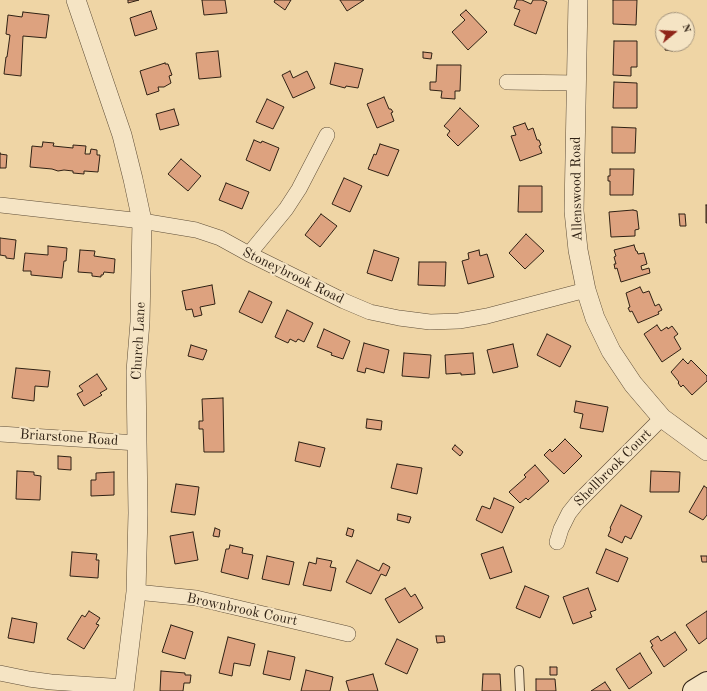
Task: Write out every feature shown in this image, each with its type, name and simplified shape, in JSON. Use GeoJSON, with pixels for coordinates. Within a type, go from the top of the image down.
{"type":"FeatureCollection","features":[{"type":"Feature","properties":{"kind":"main road"},"geometry":{"type":"LineString","coordinates":[[694,691],[707,683]]}},
{"type":"Feature","properties":{"kind":"street","name":"Church Lane"},"geometry":{"type":"LineString","coordinates":[[76,0],[122,135],[142,221],[140,322],[136,371],[136,592],[124,689]]}},
{"type":"Feature","properties":{"kind":"street","name":"Allenswood Road"},"geometry":{"type":"LineString","coordinates":[[578,0],[574,211],[578,250],[586,290],[595,318],[611,351],[633,384],[662,418],[707,451]]}},
{"type":"Feature","properties":{"kind":"street"},"geometry":{"type":"LineString","coordinates":[[507,82],[577,83]]}},
{"type":"Feature","properties":{"kind":"street"},"geometry":{"type":"LineString","coordinates":[[249,254],[286,209],[299,189],[327,135]]}},
{"type":"Feature","properties":{"kind":"street","name":"Stoneybrook Road"},"geometry":{"type":"LineString","coordinates":[[0,205],[142,221],[196,230],[220,238],[350,304],[370,312],[399,318],[430,322],[458,321],[487,316],[586,290]]}},
{"type":"Feature","properties":{"kind":"street","name":"Shellbrook Court"},"geometry":{"type":"LineString","coordinates":[[557,542],[569,513],[576,503],[662,418]]}},
{"type":"Feature","properties":{"kind":"street","name":"Briarstone Road"},"geometry":{"type":"LineString","coordinates":[[0,434],[137,443]]}},
{"type":"Feature","properties":{"kind":"street","name":"Brownbrook Court"},"geometry":{"type":"LineString","coordinates":[[136,592],[196,598],[348,634]]}},
{"type":"Feature","properties":{"kind":"street"},"geometry":{"type":"LineString","coordinates":[[0,674],[29,680],[124,689]]}},
{"type":"Feature","properties":{"kind":"lane"},"geometry":{"type":"LineString","coordinates":[[519,670],[520,691]]}},
{"type":"Feature","properties":{"kind":"building"},"geometry":{"type":"Polygon","coordinates":[[[128,0],[139,0],[128,3],[128,0]]]}},
{"type":"Feature","properties":{"kind":"building"},"geometry":{"type":"Polygon","coordinates":[[[202,0],[225,0],[227,13],[204,15],[202,0]]]}},
{"type":"Feature","properties":{"kind":"building"},"geometry":{"type":"Polygon","coordinates":[[[275,0],[291,0],[285,10],[274,2],[275,0]]]}},
{"type":"Feature","properties":{"kind":"building"},"geometry":{"type":"Polygon","coordinates":[[[340,0],[364,0],[347,11],[340,0]]]}},
{"type":"Feature","properties":{"kind":"building"},"geometry":{"type":"Polygon","coordinates":[[[517,0],[522,0],[531,4],[533,0],[542,0],[547,2],[536,34],[514,25],[520,10],[514,8],[517,0]]]}},
{"type":"Feature","properties":{"kind":"building"},"geometry":{"type":"Polygon","coordinates":[[[613,0],[637,0],[636,25],[613,24],[613,0]]]}},
{"type":"Feature","properties":{"kind":"building"},"geometry":{"type":"Polygon","coordinates":[[[466,10],[487,32],[468,50],[452,32],[465,20],[460,15],[466,10]]]}},
{"type":"Feature","properties":{"kind":"building"},"geometry":{"type":"Polygon","coordinates":[[[151,11],[157,29],[135,36],[130,18],[151,11]]]}},
{"type":"Feature","properties":{"kind":"building"},"geometry":{"type":"Polygon","coordinates":[[[23,12],[49,15],[46,38],[23,36],[21,76],[4,74],[10,35],[6,34],[8,15],[22,17],[23,12]]]}},
{"type":"Feature","properties":{"kind":"building"},"geometry":{"type":"Polygon","coordinates":[[[614,41],[637,41],[637,67],[631,67],[631,76],[613,75],[614,41]]]}},
{"type":"Feature","properties":{"kind":"building"},"geometry":{"type":"Polygon","coordinates":[[[218,51],[221,77],[199,79],[196,53],[218,51]]]}},
{"type":"Feature","properties":{"kind":"building"},"geometry":{"type":"Polygon","coordinates":[[[423,52],[432,53],[431,59],[423,58],[423,52]]]}},
{"type":"Feature","properties":{"kind":"building"},"geometry":{"type":"Polygon","coordinates":[[[165,63],[168,64],[172,75],[169,76],[171,83],[164,87],[158,87],[159,91],[147,95],[140,71],[165,63]]]}},
{"type":"Feature","properties":{"kind":"building"},"geometry":{"type":"Polygon","coordinates":[[[335,63],[363,69],[358,88],[346,86],[345,88],[330,84],[335,63]]]}},
{"type":"Feature","properties":{"kind":"building"},"geometry":{"type":"Polygon","coordinates":[[[437,65],[461,65],[460,91],[455,91],[455,99],[441,98],[442,91],[430,90],[430,82],[436,82],[437,65]]]}},
{"type":"Feature","properties":{"kind":"building"},"geometry":{"type":"Polygon","coordinates":[[[290,71],[293,78],[307,71],[315,88],[293,98],[282,75],[290,71]]]}},
{"type":"Feature","properties":{"kind":"building"},"geometry":{"type":"Polygon","coordinates":[[[614,82],[637,83],[637,108],[613,108],[614,82]]]}},
{"type":"Feature","properties":{"kind":"building"},"geometry":{"type":"Polygon","coordinates":[[[384,97],[389,109],[393,112],[391,113],[394,121],[377,128],[367,104],[384,97]]]}},
{"type":"Feature","properties":{"kind":"building"},"geometry":{"type":"Polygon","coordinates":[[[267,99],[284,107],[273,129],[256,122],[267,99]]]}},
{"type":"Feature","properties":{"kind":"building"},"geometry":{"type":"Polygon","coordinates":[[[460,108],[479,126],[458,146],[447,135],[450,131],[444,126],[460,108]]]}},
{"type":"Feature","properties":{"kind":"building"},"geometry":{"type":"Polygon","coordinates":[[[174,109],[179,125],[160,130],[156,114],[174,109]]]}},
{"type":"Feature","properties":{"kind":"building"},"geometry":{"type":"Polygon","coordinates":[[[525,123],[528,130],[533,128],[537,140],[539,140],[541,145],[539,146],[542,153],[520,161],[511,136],[516,135],[513,127],[525,123]]]}},
{"type":"Feature","properties":{"kind":"building"},"geometry":{"type":"Polygon","coordinates":[[[612,127],[636,128],[635,153],[612,153],[612,127]]]}},
{"type":"Feature","properties":{"kind":"building"},"geometry":{"type":"Polygon","coordinates":[[[254,140],[261,143],[262,141],[279,148],[270,171],[246,160],[254,140]]]}},
{"type":"Feature","properties":{"kind":"building"},"geometry":{"type":"Polygon","coordinates":[[[43,142],[54,143],[53,146],[73,148],[73,145],[86,146],[85,154],[90,154],[91,149],[97,150],[97,155],[100,155],[98,172],[84,171],[84,174],[73,173],[73,171],[58,171],[30,167],[32,146],[42,147],[43,142]]]}},
{"type":"Feature","properties":{"kind":"building"},"geometry":{"type":"Polygon","coordinates":[[[380,144],[399,150],[388,176],[368,169],[380,144]]]}},
{"type":"Feature","properties":{"kind":"building"},"geometry":{"type":"Polygon","coordinates":[[[0,154],[7,155],[6,168],[0,168],[0,154]]]}},
{"type":"Feature","properties":{"kind":"building"},"geometry":{"type":"Polygon","coordinates":[[[181,159],[201,176],[188,191],[168,174],[181,159]]]}},
{"type":"Feature","properties":{"kind":"building"},"geometry":{"type":"Polygon","coordinates":[[[610,169],[634,169],[633,195],[610,195],[610,181],[608,181],[608,176],[610,176],[610,169]]]}},
{"type":"Feature","properties":{"kind":"building"},"geometry":{"type":"Polygon","coordinates":[[[344,178],[362,186],[350,212],[332,204],[344,178]]]}},
{"type":"Feature","properties":{"kind":"building"},"geometry":{"type":"Polygon","coordinates":[[[226,183],[249,192],[242,209],[219,200],[226,183]]]}},
{"type":"Feature","properties":{"kind":"building"},"geometry":{"type":"Polygon","coordinates":[[[519,186],[542,186],[542,212],[518,212],[519,186]]]}},
{"type":"Feature","properties":{"kind":"building"},"geometry":{"type":"Polygon","coordinates":[[[707,205],[707,223],[706,223],[707,205]]]}},
{"type":"Feature","properties":{"kind":"building"},"geometry":{"type":"Polygon","coordinates":[[[637,211],[639,229],[635,230],[635,236],[611,237],[609,212],[637,211]]]}},
{"type":"Feature","properties":{"kind":"building"},"geometry":{"type":"Polygon","coordinates":[[[321,214],[337,226],[320,247],[305,235],[321,214]]]}},
{"type":"Feature","properties":{"kind":"building"},"geometry":{"type":"Polygon","coordinates":[[[679,214],[685,214],[686,226],[680,226],[679,214]]]}},
{"type":"Feature","properties":{"kind":"building"},"geometry":{"type":"Polygon","coordinates":[[[526,234],[544,251],[525,269],[509,253],[526,234]]]}},
{"type":"Feature","properties":{"kind":"building"},"geometry":{"type":"Polygon","coordinates":[[[0,238],[16,240],[14,259],[6,258],[6,256],[0,255],[0,238]]]}},
{"type":"Feature","properties":{"kind":"building"},"geometry":{"type":"Polygon","coordinates":[[[634,245],[638,254],[644,253],[647,264],[641,266],[642,270],[649,268],[650,273],[621,282],[617,268],[615,269],[614,264],[616,264],[614,257],[616,256],[614,250],[634,245]]]}},
{"type":"Feature","properties":{"kind":"building"},"geometry":{"type":"Polygon","coordinates":[[[48,246],[67,248],[62,278],[31,275],[31,271],[23,271],[25,253],[48,255],[48,246]]]}},
{"type":"Feature","properties":{"kind":"building"},"geometry":{"type":"Polygon","coordinates":[[[80,250],[95,251],[94,256],[115,259],[114,273],[104,272],[101,277],[92,276],[92,273],[78,272],[80,250]]]}},
{"type":"Feature","properties":{"kind":"building"},"geometry":{"type":"Polygon","coordinates":[[[374,250],[399,258],[392,281],[367,273],[374,250]]]}},
{"type":"Feature","properties":{"kind":"building"},"geometry":{"type":"Polygon","coordinates":[[[479,250],[480,256],[487,254],[494,277],[468,284],[462,261],[469,259],[468,253],[479,250]]]}},
{"type":"Feature","properties":{"kind":"building"},"geometry":{"type":"Polygon","coordinates":[[[419,262],[446,262],[445,286],[418,285],[419,262]]]}},
{"type":"Feature","properties":{"kind":"building"},"geometry":{"type":"Polygon","coordinates":[[[212,285],[215,304],[200,307],[202,315],[194,317],[192,309],[186,310],[182,291],[212,285]]]}},
{"type":"Feature","properties":{"kind":"building"},"geometry":{"type":"Polygon","coordinates":[[[640,287],[643,293],[649,291],[655,306],[659,304],[662,310],[658,312],[659,314],[638,323],[632,311],[630,312],[628,308],[630,307],[626,293],[640,287]]]}},
{"type":"Feature","properties":{"kind":"building"},"geometry":{"type":"Polygon","coordinates":[[[249,291],[272,302],[262,323],[239,312],[249,291]]]}},
{"type":"Feature","properties":{"kind":"building"},"geometry":{"type":"Polygon","coordinates":[[[287,310],[313,323],[304,342],[298,339],[296,342],[290,339],[288,343],[275,337],[287,310]]]}},
{"type":"Feature","properties":{"kind":"building"},"geometry":{"type":"Polygon","coordinates":[[[657,325],[661,331],[672,326],[678,334],[674,337],[681,349],[662,362],[644,334],[657,325]]]}},
{"type":"Feature","properties":{"kind":"building"},"geometry":{"type":"Polygon","coordinates":[[[324,329],[350,341],[343,359],[331,355],[332,353],[317,347],[324,329]]]}},
{"type":"Feature","properties":{"kind":"building"},"geometry":{"type":"Polygon","coordinates":[[[547,334],[571,346],[560,367],[537,355],[547,334]]]}},
{"type":"Feature","properties":{"kind":"building"},"geometry":{"type":"Polygon","coordinates":[[[364,343],[389,350],[384,373],[366,368],[365,373],[357,371],[364,343]]]}},
{"type":"Feature","properties":{"kind":"building"},"geometry":{"type":"Polygon","coordinates":[[[513,344],[518,367],[493,373],[487,350],[513,344]]]}},
{"type":"Feature","properties":{"kind":"building"},"geometry":{"type":"Polygon","coordinates":[[[191,345],[207,350],[203,360],[188,356],[191,345]]]}},
{"type":"Feature","properties":{"kind":"building"},"geometry":{"type":"Polygon","coordinates":[[[404,353],[431,355],[429,378],[402,376],[404,353]]]}},
{"type":"Feature","properties":{"kind":"building"},"geometry":{"type":"Polygon","coordinates":[[[473,353],[475,374],[446,374],[445,355],[473,353]]]}},
{"type":"Feature","properties":{"kind":"building"},"geometry":{"type":"Polygon","coordinates":[[[683,359],[688,364],[691,360],[707,376],[707,381],[692,395],[683,385],[681,387],[671,372],[683,359]]]}},
{"type":"Feature","properties":{"kind":"building"},"geometry":{"type":"Polygon","coordinates":[[[16,368],[50,371],[48,387],[35,386],[34,401],[12,398],[16,368]]]}},
{"type":"Feature","properties":{"kind":"building"},"geometry":{"type":"Polygon","coordinates":[[[97,374],[107,389],[100,393],[102,395],[84,406],[77,394],[83,391],[79,386],[97,374]]]}},
{"type":"Feature","properties":{"kind":"building"},"geometry":{"type":"Polygon","coordinates":[[[223,398],[224,452],[204,452],[203,429],[199,429],[199,421],[203,421],[202,399],[223,398]]]}},
{"type":"Feature","properties":{"kind":"building"},"geometry":{"type":"Polygon","coordinates":[[[576,401],[608,407],[603,432],[580,428],[583,414],[574,412],[576,401]]]}},
{"type":"Feature","properties":{"kind":"building"},"geometry":{"type":"Polygon","coordinates":[[[367,419],[382,421],[381,430],[366,428],[367,419]]]}},
{"type":"Feature","properties":{"kind":"building"},"geometry":{"type":"Polygon","coordinates":[[[565,439],[582,456],[564,474],[544,455],[550,449],[552,452],[565,439]]]}},
{"type":"Feature","properties":{"kind":"building"},"geometry":{"type":"Polygon","coordinates":[[[299,442],[325,448],[320,467],[295,461],[299,442]]]}},
{"type":"Feature","properties":{"kind":"building"},"geometry":{"type":"Polygon","coordinates":[[[455,445],[463,452],[460,456],[452,449],[455,445]]]}},
{"type":"Feature","properties":{"kind":"building"},"geometry":{"type":"Polygon","coordinates":[[[58,456],[71,457],[71,470],[58,469],[58,456]]]}},
{"type":"Feature","properties":{"kind":"building"},"geometry":{"type":"Polygon","coordinates":[[[397,464],[422,468],[417,494],[391,488],[397,464]]]}},
{"type":"Feature","properties":{"kind":"building"},"geometry":{"type":"Polygon","coordinates":[[[535,465],[549,481],[528,500],[526,498],[520,503],[509,492],[526,477],[524,475],[535,465]]]}},
{"type":"Feature","properties":{"kind":"building"},"geometry":{"type":"Polygon","coordinates":[[[17,471],[34,472],[34,475],[41,476],[40,500],[16,499],[17,471]]]}},
{"type":"Feature","properties":{"kind":"building"},"geometry":{"type":"Polygon","coordinates":[[[651,471],[680,472],[679,492],[650,492],[651,471]]]}},
{"type":"Feature","properties":{"kind":"building"},"geometry":{"type":"Polygon","coordinates":[[[114,472],[114,495],[91,496],[91,480],[96,480],[96,473],[114,472]]]}},
{"type":"Feature","properties":{"kind":"building"},"geometry":{"type":"Polygon","coordinates":[[[176,484],[199,487],[195,515],[171,512],[176,484]]]}},
{"type":"Feature","properties":{"kind":"building"},"geometry":{"type":"Polygon","coordinates":[[[704,486],[707,488],[707,515],[703,520],[689,512],[704,486]]]}},
{"type":"Feature","properties":{"kind":"building"},"geometry":{"type":"Polygon","coordinates":[[[494,498],[514,507],[502,533],[476,520],[482,506],[490,509],[494,498]]]}},
{"type":"Feature","properties":{"kind":"building"},"geometry":{"type":"Polygon","coordinates":[[[621,505],[642,516],[631,539],[625,536],[622,543],[608,536],[611,529],[610,528],[621,505]]]}},
{"type":"Feature","properties":{"kind":"building"},"geometry":{"type":"Polygon","coordinates":[[[398,514],[411,517],[409,523],[397,520],[398,514]]]}},
{"type":"Feature","properties":{"kind":"building"},"geometry":{"type":"Polygon","coordinates":[[[215,528],[220,530],[219,537],[213,536],[215,528]]]}},
{"type":"Feature","properties":{"kind":"building"},"geometry":{"type":"Polygon","coordinates":[[[348,528],[354,530],[352,537],[346,535],[348,528]]]}},
{"type":"Feature","properties":{"kind":"building"},"geometry":{"type":"Polygon","coordinates":[[[193,532],[198,560],[175,564],[170,536],[193,532]]]}},
{"type":"Feature","properties":{"kind":"building"},"geometry":{"type":"Polygon","coordinates":[[[230,545],[243,548],[242,553],[253,555],[248,579],[221,572],[226,549],[229,549],[230,545]]]}},
{"type":"Feature","properties":{"kind":"building"},"geometry":{"type":"Polygon","coordinates":[[[503,547],[512,572],[490,579],[481,554],[503,547]]]}},
{"type":"Feature","properties":{"kind":"building"},"geometry":{"type":"Polygon","coordinates":[[[606,549],[628,558],[618,582],[596,573],[606,549]]]}},
{"type":"Feature","properties":{"kind":"building"},"geometry":{"type":"Polygon","coordinates":[[[72,552],[97,554],[96,560],[99,560],[98,578],[70,576],[72,552]]]}},
{"type":"Feature","properties":{"kind":"building"},"geometry":{"type":"Polygon","coordinates":[[[267,556],[294,562],[289,585],[262,579],[267,556]]]}},
{"type":"Feature","properties":{"kind":"building"},"geometry":{"type":"Polygon","coordinates":[[[701,556],[707,556],[707,562],[702,562],[701,556]]]}},
{"type":"Feature","properties":{"kind":"building"},"geometry":{"type":"Polygon","coordinates":[[[317,558],[332,561],[330,567],[336,568],[331,591],[303,585],[309,562],[316,564],[317,558]]]}},
{"type":"Feature","properties":{"kind":"building"},"geometry":{"type":"Polygon","coordinates":[[[357,560],[379,571],[383,563],[390,567],[386,576],[381,574],[371,594],[346,582],[357,560]]]}},
{"type":"Feature","properties":{"kind":"building"},"geometry":{"type":"Polygon","coordinates":[[[525,586],[549,596],[540,618],[516,608],[525,586]]]}},
{"type":"Feature","properties":{"kind":"building"},"geometry":{"type":"Polygon","coordinates":[[[405,588],[411,597],[415,594],[423,608],[399,623],[385,599],[405,588]]]}},
{"type":"Feature","properties":{"kind":"building"},"geometry":{"type":"Polygon","coordinates":[[[588,588],[596,610],[590,612],[592,617],[573,624],[563,597],[588,588]]]}},
{"type":"Feature","properties":{"kind":"building"},"geometry":{"type":"Polygon","coordinates":[[[89,611],[100,618],[96,624],[99,625],[84,649],[67,639],[82,615],[85,617],[89,611]]]}},
{"type":"Feature","properties":{"kind":"building"},"geometry":{"type":"Polygon","coordinates":[[[707,611],[707,638],[699,644],[686,625],[707,611]]]}},
{"type":"Feature","properties":{"kind":"building"},"geometry":{"type":"Polygon","coordinates":[[[12,618],[37,623],[34,643],[8,638],[12,618]]]}},
{"type":"Feature","properties":{"kind":"building"},"geometry":{"type":"Polygon","coordinates":[[[171,625],[193,632],[185,659],[162,652],[171,625]]]}},
{"type":"Feature","properties":{"kind":"building"},"geometry":{"type":"Polygon","coordinates":[[[675,632],[687,650],[664,667],[651,647],[653,646],[650,641],[658,636],[661,641],[675,632]]]}},
{"type":"Feature","properties":{"kind":"building"},"geometry":{"type":"Polygon","coordinates":[[[436,636],[444,636],[445,642],[437,643],[436,636]]]}},
{"type":"Feature","properties":{"kind":"building"},"geometry":{"type":"Polygon","coordinates":[[[228,637],[255,644],[250,666],[234,663],[232,676],[219,673],[228,637]]]}},
{"type":"Feature","properties":{"kind":"building"},"geometry":{"type":"Polygon","coordinates":[[[397,639],[418,649],[407,674],[385,664],[397,639]]]}},
{"type":"Feature","properties":{"kind":"building"},"geometry":{"type":"Polygon","coordinates":[[[268,651],[295,657],[290,680],[263,674],[268,651]]]}},
{"type":"Feature","properties":{"kind":"building"},"geometry":{"type":"Polygon","coordinates":[[[640,653],[652,673],[629,689],[616,669],[640,653]]]}},
{"type":"Feature","properties":{"kind":"building"},"geometry":{"type":"Polygon","coordinates":[[[550,667],[557,667],[557,675],[550,675],[550,667]]]}},
{"type":"Feature","properties":{"kind":"building"},"geometry":{"type":"Polygon","coordinates":[[[306,670],[333,677],[330,691],[301,691],[306,670]]]}},
{"type":"Feature","properties":{"kind":"building"},"geometry":{"type":"Polygon","coordinates":[[[161,671],[191,675],[190,683],[184,683],[183,691],[160,691],[161,671]]]}},
{"type":"Feature","properties":{"kind":"building"},"geometry":{"type":"Polygon","coordinates":[[[373,674],[378,691],[349,691],[346,681],[373,674]]]}},
{"type":"Feature","properties":{"kind":"building"},"geometry":{"type":"Polygon","coordinates":[[[483,674],[500,674],[501,691],[482,691],[483,674]]]}},
{"type":"Feature","properties":{"kind":"building"},"geometry":{"type":"Polygon","coordinates":[[[536,679],[555,679],[556,691],[536,691],[536,679]]]}},
{"type":"Feature","properties":{"kind":"building"},"geometry":{"type":"Polygon","coordinates":[[[605,682],[611,691],[591,691],[605,682]]]}}]}
